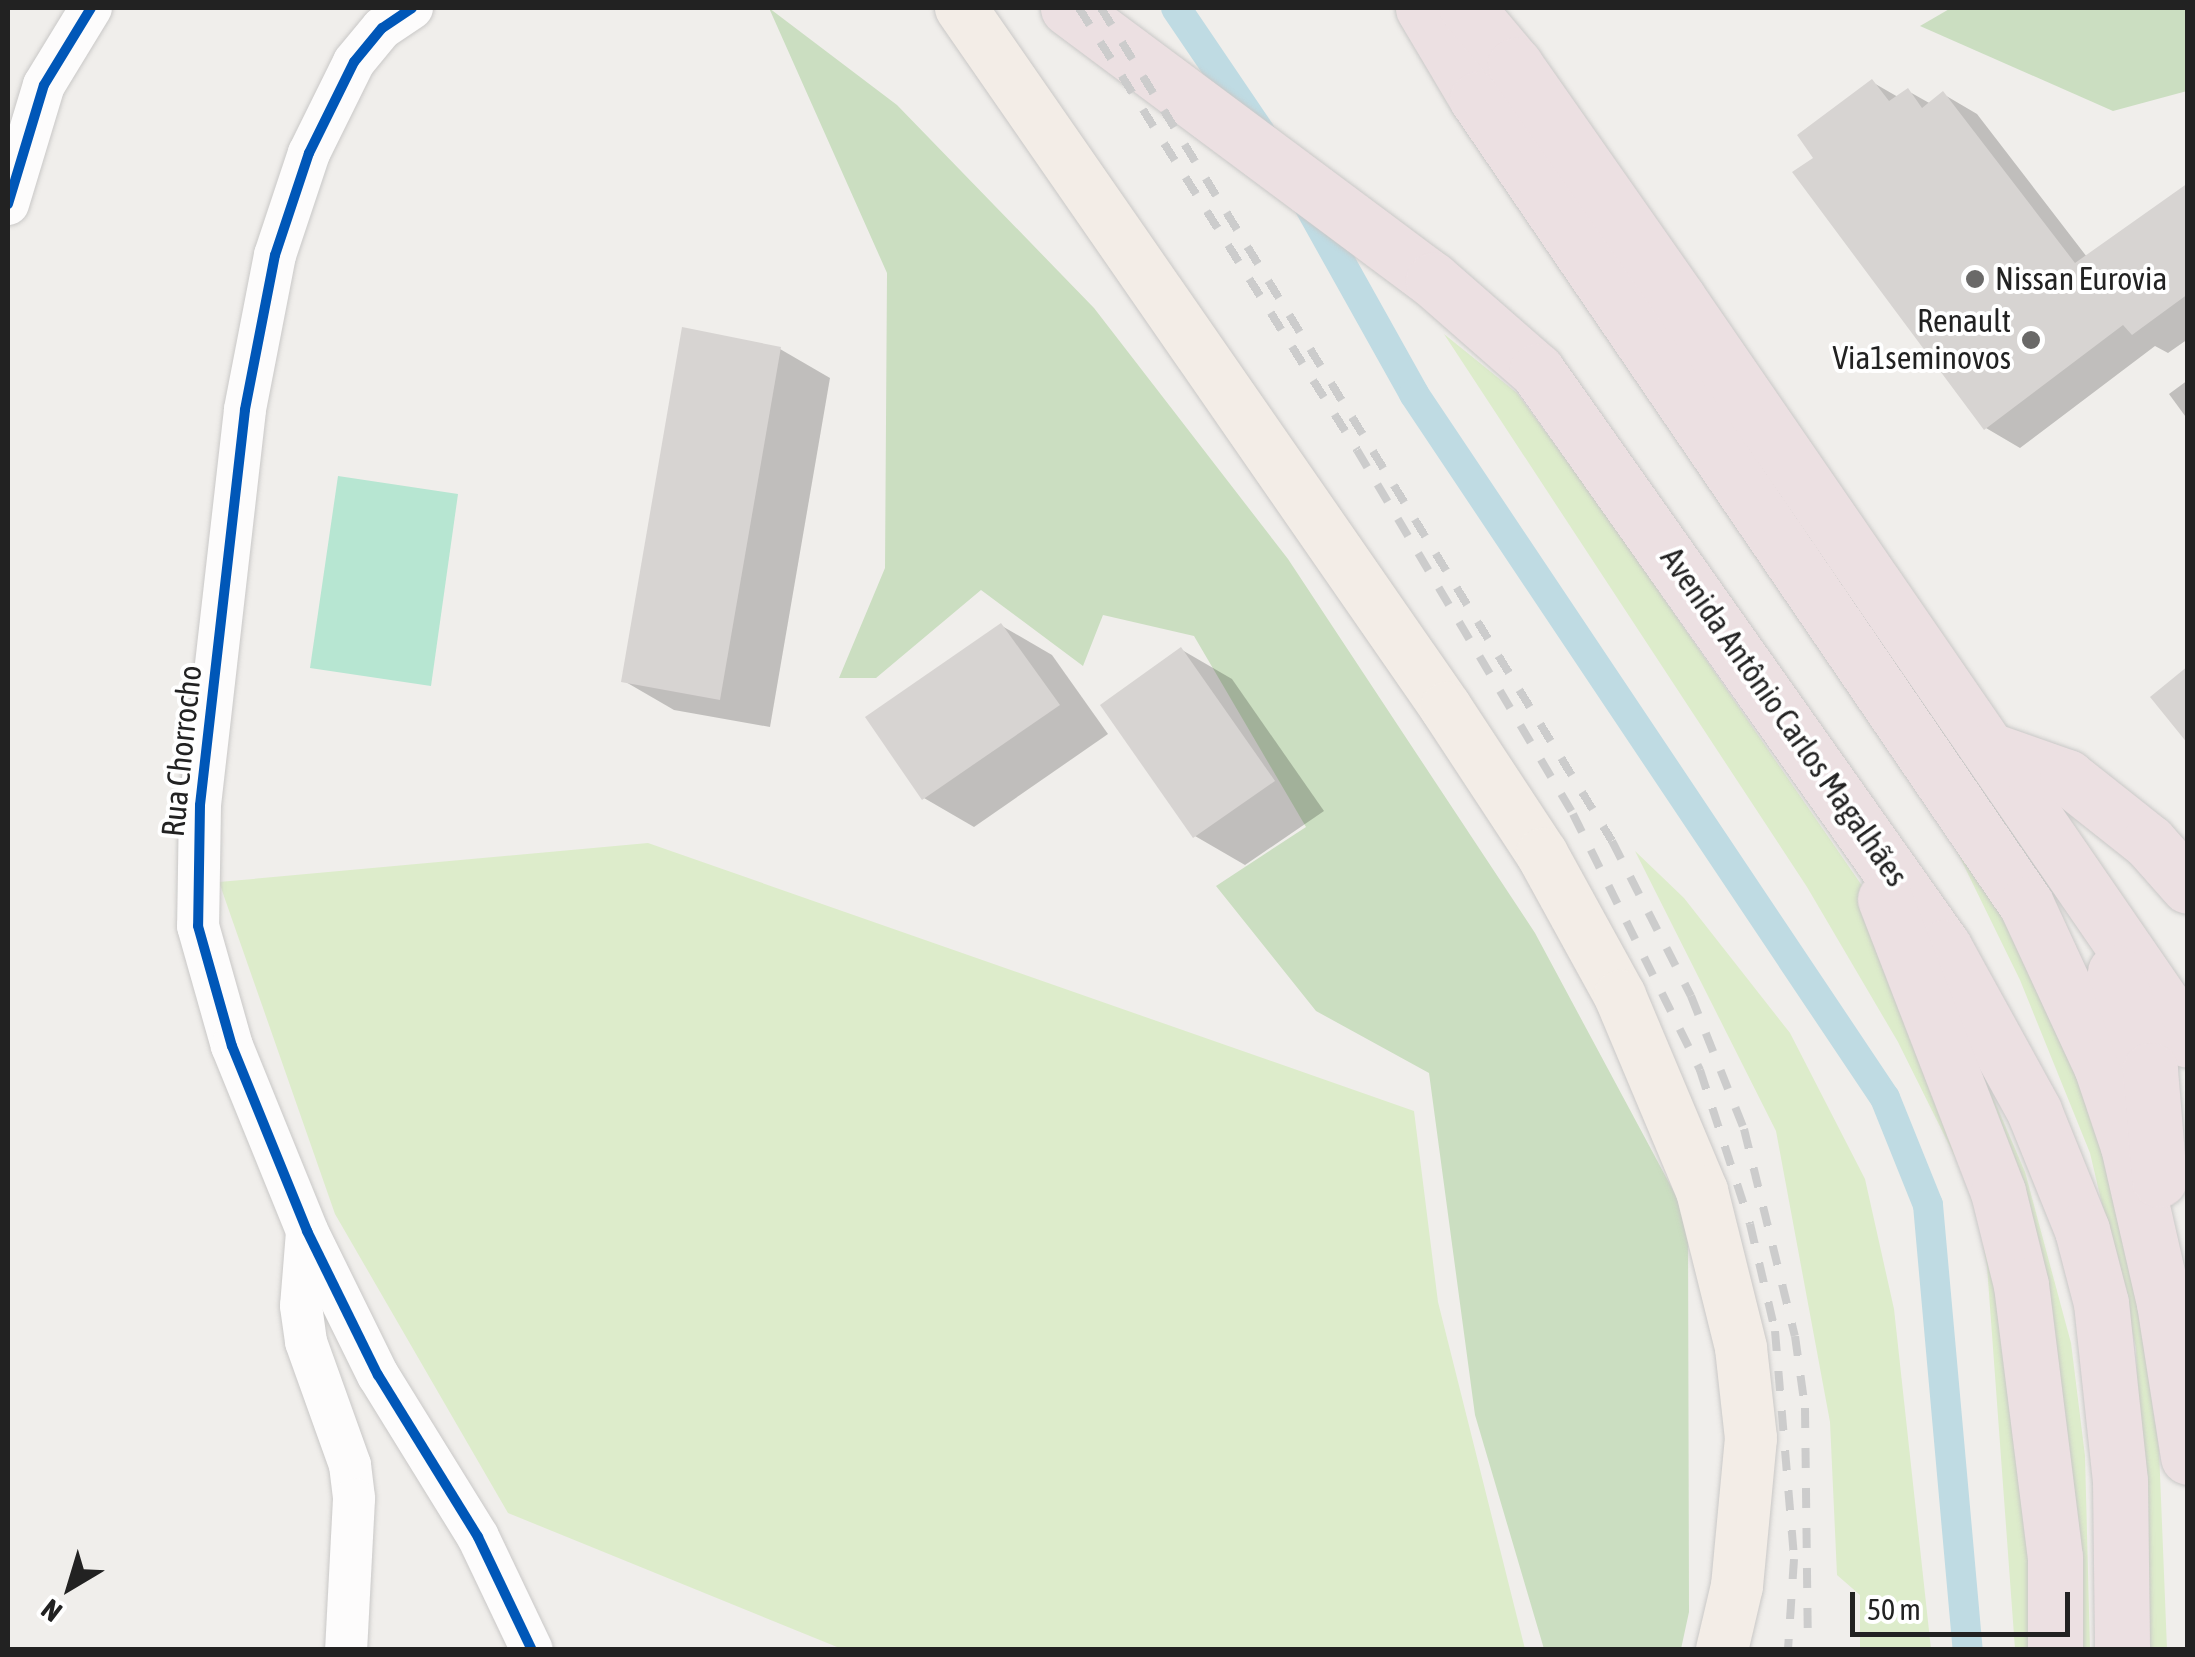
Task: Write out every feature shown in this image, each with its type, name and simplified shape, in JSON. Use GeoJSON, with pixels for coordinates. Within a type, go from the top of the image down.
{"type":"FeatureCollection","features":[{"type":"Feature","properties":{"kind":"highway"},"geometry":{"type":"LineString","coordinates":[[1423,8],[1488,116],[2026,904],[2107,1082],[2164,1302]]}},
{"type":"Feature","properties":{"kind":"highway"},"geometry":{"type":"LineString","coordinates":[[1467,8],[1515,65],[2188,1040]]}},
{"type":"Feature","properties":{"kind":"highway","name":"Avenida Antônio Carlos Magalhães"},"geometry":{"type":"LineString","coordinates":[[1088,23],[1433,280],[1537,371],[1851,814],[1990,1023],[2082,1230],[2114,1390],[2122,1650]]}},
{"type":"Feature","properties":{"kind":"highway"},"geometry":{"type":"LineString","coordinates":[[2005,771],[2098,934],[2150,1070],[2164,1302],[2188,1457]]}},
{"type":"Feature","properties":{"kind":"highway"},"geometry":{"type":"LineString","coordinates":[[2005,771],[2067,778],[2149,842],[2188,886]]}},
{"type":"Feature","properties":{"kind":"highway"},"geometry":{"type":"LineString","coordinates":[[2005,771],[2123,890],[2188,979]]}},
{"type":"Feature","properties":{"kind":"highway"},"geometry":{"type":"LineString","coordinates":[[1851,814],[1998,1192],[2021,1285],[2050,1497],[2055,1650]]}},
{"type":"Feature","properties":{"kind":"main road"},"geometry":{"type":"LineString","coordinates":[[961,8],[1542,854],[1666,1098],[1726,1272],[1751,1438],[1736,1586],[1722,1650]]}},
{"type":"Feature","properties":{"kind":"street"},"geometry":{"type":"LineString","coordinates":[[8,204],[44,85],[90,8]]}},
{"type":"Feature","properties":{"kind":"street","name":"Rua Chorrocho"},"geometry":{"type":"LineString","coordinates":[[412,8],[382,28],[354,62],[309,153],[275,255],[245,410],[200,805],[198,926],[211,984],[307,1231],[378,1375],[486,1552],[532,1650]]}},
{"type":"Feature","properties":{"kind":"street"},"geometry":{"type":"LineString","coordinates":[[944,8],[1018,90]]}},
{"type":"Feature","properties":{"kind":"street"},"geometry":{"type":"LineString","coordinates":[[307,1231],[301,1306],[306,1342],[350,1465],[354,1499],[346,1650]]}},
{"type":"Feature","properties":{"kind":"green space"},"geometry":{"type":"Polygon","coordinates":[[[769,8],[897,105],[1094,308],[1288,559],[1535,933],[1688,1218],[1689,1612],[1681,1649],[1544,1649],[1475,1415],[1429,1073],[1316,1011],[1216,886],[1306,827],[1194,636],[1103,615],[1083,666],[981,590],[876,678],[839,678],[885,568],[887,273],[769,8]]]}},
{"type":"Feature","properties":{"kind":"green space"},"geometry":{"type":"Polygon","coordinates":[[[1951,8],[2187,8],[2187,91],[2113,111],[1920,26],[1951,8]]]}},
{"type":"Feature","properties":{"kind":"green space"},"geometry":{"type":"Polygon","coordinates":[[[1444,334],[1517,393],[1595,499],[1952,1016],[1985,1079],[2025,1172],[2071,1343],[2085,1456],[2090,1649],[2015,1649],[1987,1266],[1973,1193],[1898,1042],[1807,887],[1444,334]]]}},
{"type":"Feature","properties":{"kind":"green space"},"geometry":{"type":"Polygon","coordinates":[[[338,476],[458,494],[431,686],[310,668],[338,476]]]}},
{"type":"Feature","properties":{"kind":"green space"},"geometry":{"type":"Polygon","coordinates":[[[1945,827],[1994,898],[2079,1072],[2103,1151],[2131,1261],[2159,1449],[2167,1649],[2145,1649],[2136,1348],[2090,1153],[2020,980],[1945,827]]]}},
{"type":"Feature","properties":{"kind":"green space"},"geometry":{"type":"Polygon","coordinates":[[[648,843],[1414,1111],[1438,1302],[1525,1649],[842,1649],[508,1513],[335,1214],[219,882],[648,843]]]}},
{"type":"Feature","properties":{"kind":"green space"},"geometry":{"type":"Polygon","coordinates":[[[1635,851],[1684,898],[1790,1033],[1865,1179],[1894,1309],[1931,1649],[1860,1649],[1860,1595],[1837,1575],[1830,1422],[1776,1131],[1635,851]]]}},
{"type":"Feature","properties":{"kind":"building"},"geometry":{"type":"Polygon","coordinates":[[[1872,79],[1889,101],[1908,88],[1922,108],[1943,91],[2075,263],[2188,183],[2188,294],[2132,335],[2123,325],[1984,430],[1792,172],[1813,158],[1797,135],[1872,79]]]}},
{"type":"Feature","properties":{"kind":"building"},"geometry":{"type":"Polygon","coordinates":[[[682,327],[781,347],[720,700],[621,682],[682,327]]]}},
{"type":"Feature","properties":{"kind":"building"},"geometry":{"type":"Polygon","coordinates":[[[1001,623],[1060,705],[922,800],[865,717],[1001,623]]]}},
{"type":"Feature","properties":{"kind":"building"},"geometry":{"type":"Polygon","coordinates":[[[1181,647],[1275,781],[1193,838],[1100,705],[1181,647]]]}},
{"type":"Feature","properties":{"kind":"building"},"geometry":{"type":"Polygon","coordinates":[[[2188,666],[2188,744],[2150,697],[2188,666]]]}},
{"type":"Feature","properties":{"kind":"waterway"},"geometry":{"type":"LineString","coordinates":[[1176,8],[1260,132]]}},
{"type":"Feature","properties":{"kind":"waterway"},"geometry":{"type":"LineString","coordinates":[[1308,204],[1414,394],[1885,1098],[1928,1205],[1968,1650]]}},
{"type":"Feature","properties":{"kind":"railway"},"geometry":{"type":"LineString","coordinates":[[1079,8],[1357,450],[1573,814],[1700,1070],[1750,1224],[1775,1331],[1794,1559],[1788,1650]]}},
{"type":"Feature","properties":{"kind":"railway"},"geometry":{"type":"LineString","coordinates":[[1101,8],[1612,841],[1691,996],[1744,1129],[1795,1336],[1805,1408],[1808,1650]]}},
{"type":"Feature","properties":{"kind":"cycle path"},"geometry":{"type":"LineString","coordinates":[[8,204],[44,85],[91,8]]}},
{"type":"Feature","properties":{"kind":"cycle path"},"geometry":{"type":"LineString","coordinates":[[412,8],[382,28],[354,62],[309,153],[275,255],[245,410],[200,805],[198,926],[232,1046],[307,1231],[378,1375],[478,1537],[532,1650]]}},
{"type":"Feature","properties":{"kind":"place","name":"Nissan Eurovia"},"geometry":{"type":"Point","coordinates":[1975,279]}},
{"type":"Feature","properties":{"kind":"place","name":"Renault Via1seminovos"},"geometry":{"type":"Point","coordinates":[2031,340]}}]}
